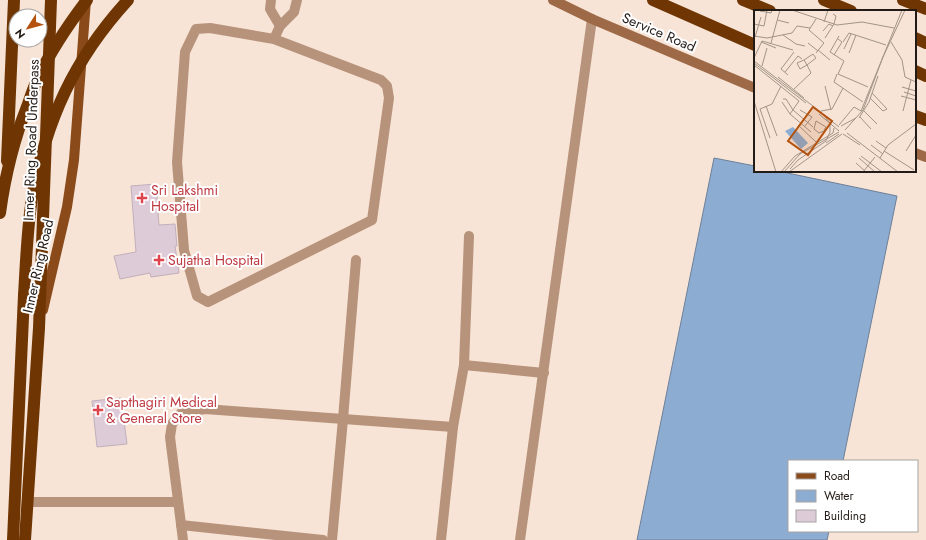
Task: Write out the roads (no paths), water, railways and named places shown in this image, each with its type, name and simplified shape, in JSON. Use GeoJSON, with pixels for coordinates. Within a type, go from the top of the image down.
{"type":"FeatureCollection","features":[{"type":"Feature","properties":{"kind":"highway","name":"Inner Ring Road Underpass"},"geometry":{"type":"LineString","coordinates":[[0,219],[4,204],[7,175],[14,0]]}},
{"type":"Feature","properties":{"kind":"highway","name":"Inner Ring Road Underpass"},"geometry":{"type":"LineString","coordinates":[[39,328],[51,0]]}},
{"type":"Feature","properties":{"kind":"highway"},"geometry":{"type":"LineString","coordinates":[[0,213],[3,191],[16,134],[37,79],[53,49],[71,20],[86,0]]}},
{"type":"Feature","properties":{"kind":"highway"},"geometry":{"type":"LineString","coordinates":[[13,540],[24,295],[32,198],[44,145],[63,94],[77,67],[95,40],[128,0]]}},
{"type":"Feature","properties":{"kind":"highway"},"geometry":{"type":"LineString","coordinates":[[653,0],[754,45]]}},
{"type":"Feature","properties":{"kind":"highway"},"geometry":{"type":"LineString","coordinates":[[743,0],[768,10]]}},
{"type":"Feature","properties":{"kind":"highway"},"geometry":{"type":"LineString","coordinates":[[824,0],[848,10]]}},
{"type":"Feature","properties":{"kind":"highway"},"geometry":{"type":"LineString","coordinates":[[903,0],[926,9]]}},
{"type":"Feature","properties":{"kind":"highway"},"geometry":{"type":"LineString","coordinates":[[916,38],[926,43]]}},
{"type":"Feature","properties":{"kind":"highway"},"geometry":{"type":"LineString","coordinates":[[916,71],[926,76]]}},
{"type":"Feature","properties":{"kind":"highway"},"geometry":{"type":"LineString","coordinates":[[916,116],[926,120]]}},
{"type":"Feature","properties":{"kind":"highway","name":"Inner Ring Road"},"geometry":{"type":"LineString","coordinates":[[25,540],[39,328]]}},
{"type":"Feature","properties":{"kind":"main road","name":"Inner Ring Road"},"geometry":{"type":"LineString","coordinates":[[39,328],[67,207],[74,160],[86,0]]}},
{"type":"Feature","properties":{"kind":"street"},"geometry":{"type":"LineString","coordinates":[[272,0],[270,9],[280,26]]}},
{"type":"Feature","properties":{"kind":"street"},"geometry":{"type":"LineString","coordinates":[[274,39],[280,26],[294,12],[297,0]]}},
{"type":"Feature","properties":{"kind":"street","name":"Service Road"},"geometry":{"type":"LineString","coordinates":[[553,0],[592,19],[754,88]]}},
{"type":"Feature","properties":{"kind":"street"},"geometry":{"type":"LineString","coordinates":[[520,540],[592,19]]}},
{"type":"Feature","properties":{"kind":"street"},"geometry":{"type":"LineString","coordinates":[[210,28],[274,39],[381,80],[387,86],[389,98],[372,220],[208,302],[197,296],[184,250],[177,162],[185,52],[196,29],[210,28]]}},
{"type":"Feature","properties":{"kind":"street"},"geometry":{"type":"LineString","coordinates":[[916,153],[926,157]]}},
{"type":"Feature","properties":{"kind":"street"},"geometry":{"type":"LineString","coordinates":[[441,540],[453,427],[464,365],[468,236]]}},
{"type":"Feature","properties":{"kind":"street"},"geometry":{"type":"LineString","coordinates":[[332,540],[356,260]]}},
{"type":"Feature","properties":{"kind":"street"},"geometry":{"type":"LineString","coordinates":[[464,365],[544,373]]}},
{"type":"Feature","properties":{"kind":"street"},"geometry":{"type":"LineString","coordinates":[[183,540],[170,437],[172,424],[181,412],[205,408],[453,427]]}},
{"type":"Feature","properties":{"kind":"street"},"geometry":{"type":"LineString","coordinates":[[27,502],[178,502]]}},
{"type":"Feature","properties":{"kind":"street"},"geometry":{"type":"LineString","coordinates":[[181,525],[323,540]]}},
{"type":"Feature","properties":{"kind":"water"},"geometry":{"type":"Polygon","coordinates":[[[714,158],[754,166],[754,172],[783,172],[897,196],[843,460],[788,460],[788,532],[829,532],[827,540],[637,540],[714,158]]]}},
{"type":"Feature","properties":{"kind":"place","name":"Sri Lakshmi Hospital"},"geometry":{"type":"Point","coordinates":[142,198]}},
{"type":"Feature","properties":{"kind":"place","name":"Sujatha Hospital"},"geometry":{"type":"Point","coordinates":[159,260]}},
{"type":"Feature","properties":{"kind":"place","name":"Sapthagiri Medical & General Store"},"geometry":{"type":"Point","coordinates":[98,410]}}]}
